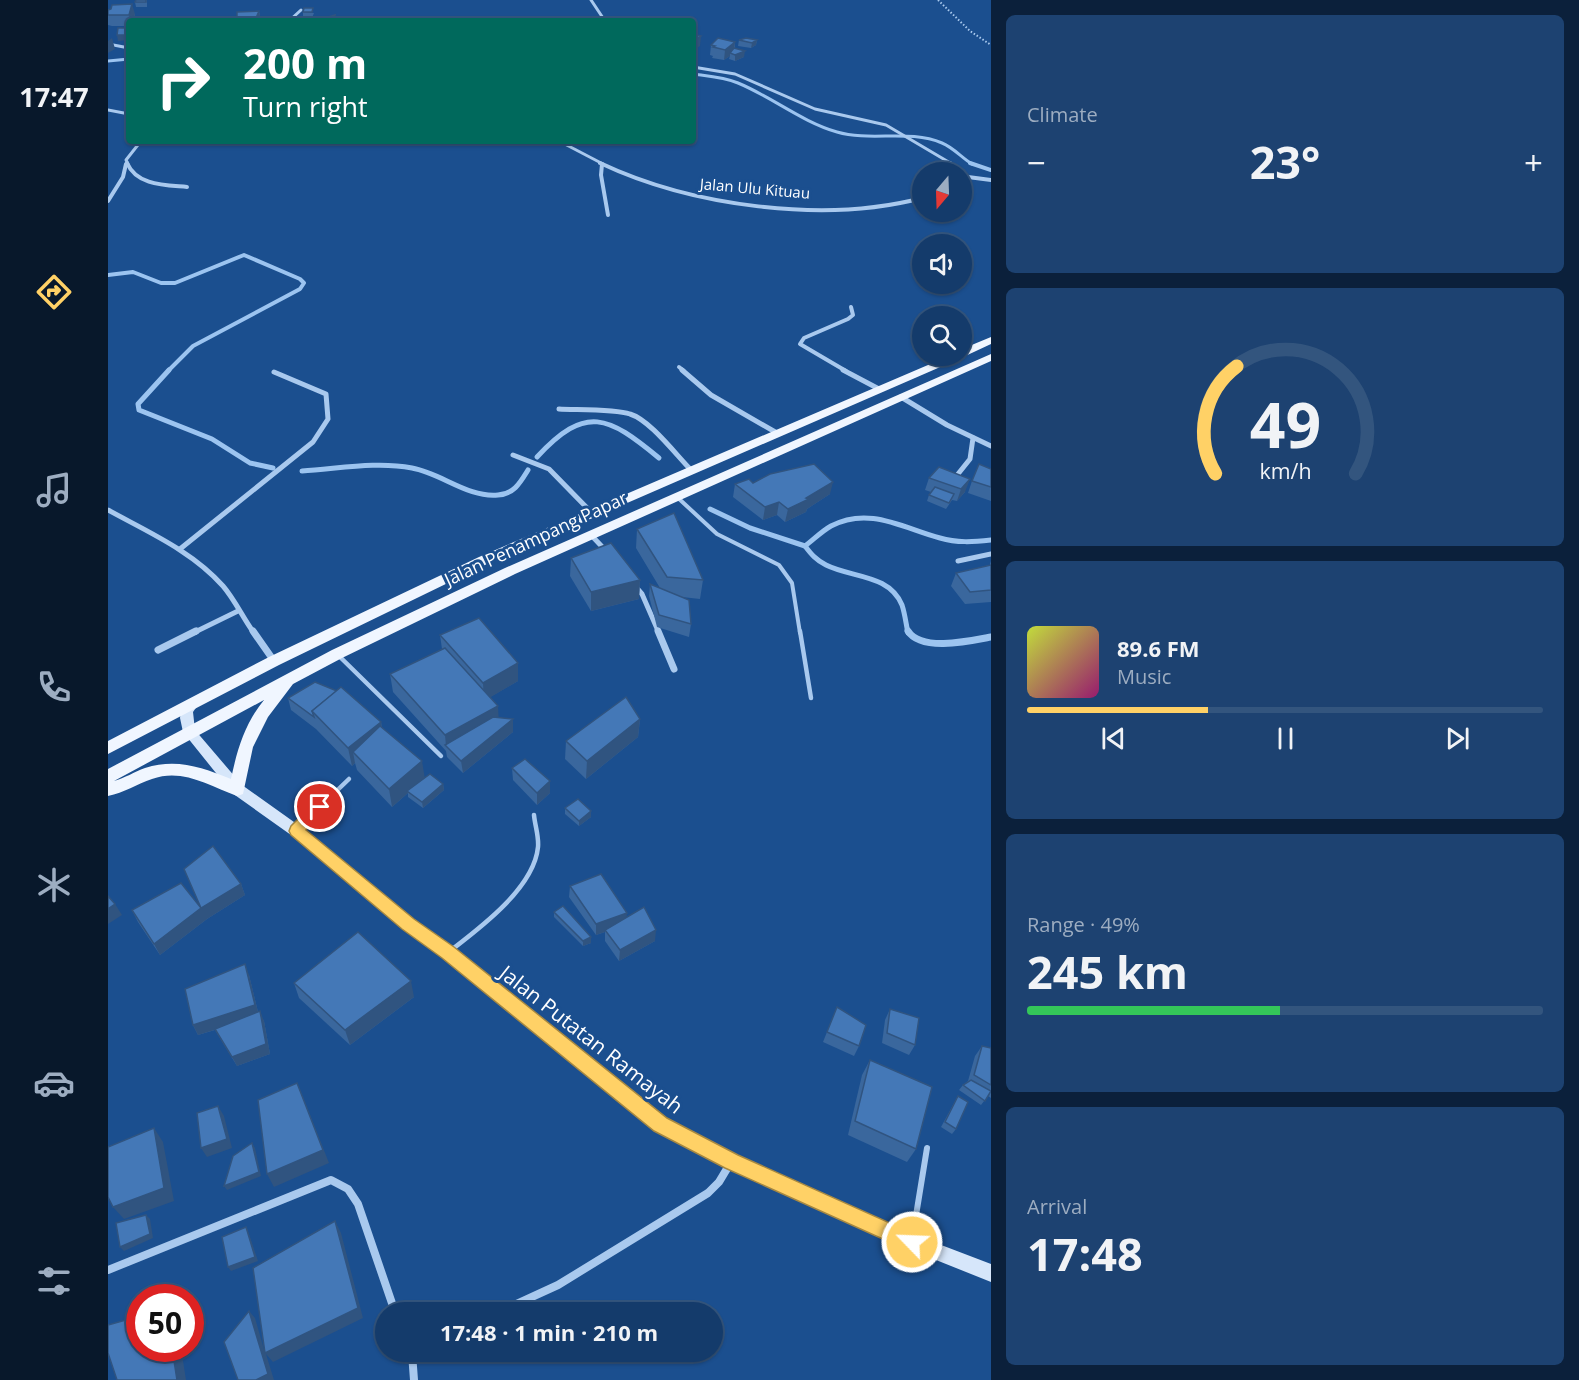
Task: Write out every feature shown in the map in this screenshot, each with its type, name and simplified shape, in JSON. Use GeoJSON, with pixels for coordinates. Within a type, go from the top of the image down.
{"type":"FeatureCollection","features":[{"type":"Feature","properties":{"kind":"main road"},"geometry":{"type":"LineString","coordinates":[[972,349],[991,340]]}},
{"type":"Feature","properties":{"kind":"main road","name":"Jalan Penampang Papar"},"geometry":{"type":"LineString","coordinates":[[108,777],[337,654],[591,535],[991,357]]}},
{"type":"Feature","properties":{"kind":"main road","name":"Jalan Penampang Papar"},"geometry":{"type":"LineString","coordinates":[[108,748],[274,662],[484,560],[933,366]]}},
{"type":"Feature","properties":{"kind":"main road"},"geometry":{"type":"LineString","coordinates":[[614,504],[644,501],[652,508]]}},
{"type":"Feature","properties":{"kind":"main road"},"geometry":{"type":"LineString","coordinates":[[108,789],[119,787],[149,773],[174,767],[202,774],[237,789],[245,747],[255,726],[262,713],[292,678]]}},
{"type":"Feature","properties":{"kind":"main road"},"geometry":{"type":"LineString","coordinates":[[189,732],[186,718],[194,702]]}},
{"type":"Feature","properties":{"kind":"main road","name":"Jalan Putatan Ramayah"},"geometry":{"type":"LineString","coordinates":[[189,732],[237,789],[296,831],[408,924],[448,952],[660,1124],[731,1161],[912,1242],[991,1273]]}},
{"type":"Feature","properties":{"kind":"street"},"geometry":{"type":"LineString","coordinates":[[591,0],[603,18]]}},
{"type":"Feature","properties":{"kind":"street"},"geometry":{"type":"LineString","coordinates":[[292,18],[301,10]]}},
{"type":"Feature","properties":{"kind":"street"},"geometry":{"type":"LineString","coordinates":[[108,44],[126,47]]}},
{"type":"Feature","properties":{"kind":"street"},"geometry":{"type":"LineString","coordinates":[[696,66],[735,74],[815,110],[886,125],[949,162]]}},
{"type":"Feature","properties":{"kind":"street"},"geometry":{"type":"LineString","coordinates":[[108,110],[126,113]]}},
{"type":"Feature","properties":{"kind":"street"},"geometry":{"type":"LineString","coordinates":[[108,201],[123,177],[126,160],[139,144]]}},
{"type":"Feature","properties":{"kind":"street","name":"Jalan Ulu Kituau"},"geometry":{"type":"LineString","coordinates":[[565,144],[602,164],[676,192],[725,202],[880,207],[912,202]]}},
{"type":"Feature","properties":{"kind":"street"},"geometry":{"type":"LineString","coordinates":[[126,160],[129,171],[136,176],[161,185],[188,187]]}},
{"type":"Feature","properties":{"kind":"street"},"geometry":{"type":"LineString","coordinates":[[602,164],[601,175],[608,215]]}},
{"type":"Feature","properties":{"kind":"street"},"geometry":{"type":"LineString","coordinates":[[972,178],[991,180]]}},
{"type":"Feature","properties":{"kind":"street"},"geometry":{"type":"LineString","coordinates":[[851,307],[853,315],[848,319],[804,338],[800,344],[810,352],[879,389]]}},
{"type":"Feature","properties":{"kind":"street"},"geometry":{"type":"LineString","coordinates":[[679,367],[711,395],[777,434]]}},
{"type":"Feature","properties":{"kind":"street"},"geometry":{"type":"LineString","coordinates":[[180,549],[313,442],[328,419],[326,394],[274,372]]}},
{"type":"Feature","properties":{"kind":"street"},"geometry":{"type":"LineString","coordinates":[[902,397],[947,425],[991,446]]}},
{"type":"Feature","properties":{"kind":"street"},"geometry":{"type":"LineString","coordinates":[[559,410],[610,411],[630,414],[653,428],[665,444],[692,471]]}},
{"type":"Feature","properties":{"kind":"street"},"geometry":{"type":"LineString","coordinates":[[951,482],[970,459],[974,438]]}},
{"type":"Feature","properties":{"kind":"street"},"geometry":{"type":"LineString","coordinates":[[513,455],[549,470],[592,513]]}},
{"type":"Feature","properties":{"kind":"street"},"geometry":{"type":"LineString","coordinates":[[108,510],[180,549],[205,568],[225,588],[238,612],[274,662]]}},
{"type":"Feature","properties":{"kind":"street"},"geometry":{"type":"LineString","coordinates":[[591,535],[615,560]]}},
{"type":"Feature","properties":{"kind":"street"},"geometry":{"type":"LineString","coordinates":[[958,561],[991,554]]}},
{"type":"Feature","properties":{"kind":"street"},"geometry":{"type":"LineString","coordinates":[[627,576],[642,594],[674,669]]}},
{"type":"Feature","properties":{"kind":"street"},"geometry":{"type":"LineString","coordinates":[[158,650],[238,612]]}},
{"type":"Feature","properties":{"kind":"street"},"geometry":{"type":"LineString","coordinates":[[521,1302],[558,1285],[708,1192],[719,1182],[731,1161]]}},
{"type":"Feature","properties":{"kind":"street"},"geometry":{"type":"LineString","coordinates":[[108,1270],[332,1180],[343,1184],[352,1192],[358,1204],[392,1302]]}},
{"type":"Feature","properties":{"kind":"street"},"geometry":{"type":"LineString","coordinates":[[413,1362],[414,1380]]}},
{"type":"Feature","properties":{"kind":"lane"},"geometry":{"type":"LineString","coordinates":[[677,497],[717,534],[779,565],[792,583],[811,698]]}},
{"type":"Feature","properties":{"kind":"lane"},"geometry":{"type":"LineString","coordinates":[[337,654],[441,756]]}},
{"type":"Feature","properties":{"kind":"lane"},"geometry":{"type":"LineString","coordinates":[[296,831],[349,779]]}},
{"type":"Feature","properties":{"kind":"lane"},"geometry":{"type":"LineString","coordinates":[[448,952],[480,928],[524,883],[538,850],[534,815]]}},
{"type":"Feature","properties":{"kind":"lane"},"geometry":{"type":"LineString","coordinates":[[912,1242],[927,1148]]}},
{"type":"Feature","properties":{"kind":"path"},"geometry":{"type":"LineString","coordinates":[[938,0],[969,31],[991,45]]}},
{"type":"Feature","properties":{"kind":"building"},"geometry":{"type":"Polygon","coordinates":[[[132,4],[129,15],[108,15],[108,10],[112,5],[132,4]]]}},
{"type":"Feature","properties":{"kind":"building"},"geometry":{"type":"Polygon","coordinates":[[[304,8],[313,8],[312,12],[303,12],[304,8]]]}},
{"type":"Feature","properties":{"kind":"building"},"geometry":{"type":"Polygon","coordinates":[[[259,11],[256,18],[237,18],[237,12],[259,11]]]}},
{"type":"Feature","properties":{"kind":"building"},"geometry":{"type":"Polygon","coordinates":[[[118,28],[126,28],[126,35],[117,35],[118,28]]]}},
{"type":"Feature","properties":{"kind":"building"},"geometry":{"type":"Polygon","coordinates":[[[718,38],[735,42],[725,50],[713,47],[715,46],[711,45],[718,38]]]}},
{"type":"Feature","properties":{"kind":"building"},"geometry":{"type":"Polygon","coordinates":[[[746,38],[757,40],[752,43],[739,40],[746,38]]]}},
{"type":"Feature","properties":{"kind":"building"},"geometry":{"type":"Polygon","coordinates":[[[734,48],[745,51],[735,55],[730,53],[734,48]]]}},
{"type":"Feature","properties":{"kind":"building"},"geometry":{"type":"Polygon","coordinates":[[[814,464],[833,482],[806,498],[809,499],[788,509],[779,502],[765,507],[735,484],[749,479],[753,483],[770,474],[814,464]]]}},
{"type":"Feature","properties":{"kind":"building"},"geometry":{"type":"Polygon","coordinates":[[[979,464],[991,469],[991,487],[972,481],[979,464]]]}},
{"type":"Feature","properties":{"kind":"building"},"geometry":{"type":"Polygon","coordinates":[[[939,467],[970,479],[961,489],[929,478],[939,467]]]}},
{"type":"Feature","properties":{"kind":"building"},"geometry":{"type":"Polygon","coordinates":[[[935,487],[954,494],[949,503],[929,495],[935,487]]]}},
{"type":"Feature","properties":{"kind":"building"},"geometry":{"type":"Polygon","coordinates":[[[674,513],[703,580],[667,577],[637,529],[674,513]]]}},
{"type":"Feature","properties":{"kind":"building"},"geometry":{"type":"Polygon","coordinates":[[[611,543],[640,580],[591,592],[571,558],[611,543]]]}},
{"type":"Feature","properties":{"kind":"building"},"geometry":{"type":"Polygon","coordinates":[[[991,565],[991,590],[970,592],[956,573],[991,565]]]}},
{"type":"Feature","properties":{"kind":"building"},"geometry":{"type":"Polygon","coordinates":[[[650,584],[689,600],[691,624],[659,615],[650,584]]]}},
{"type":"Feature","properties":{"kind":"building"},"geometry":{"type":"Polygon","coordinates":[[[479,618],[518,663],[483,683],[440,635],[479,618]]]}},
{"type":"Feature","properties":{"kind":"building"},"geometry":{"type":"Polygon","coordinates":[[[445,648],[498,706],[445,735],[390,674],[445,648]]]}},
{"type":"Feature","properties":{"kind":"building"},"geometry":{"type":"Polygon","coordinates":[[[315,682],[337,691],[312,711],[314,717],[288,698],[315,682]]]}},
{"type":"Feature","properties":{"kind":"building"},"geometry":{"type":"Polygon","coordinates":[[[341,687],[381,722],[348,748],[312,711],[341,687]]]}},
{"type":"Feature","properties":{"kind":"building"},"geometry":{"type":"Polygon","coordinates":[[[626,697],[640,719],[587,761],[566,741],[626,697]]]}},
{"type":"Feature","properties":{"kind":"building"},"geometry":{"type":"Polygon","coordinates":[[[493,717],[513,719],[461,761],[445,745],[493,717]]]}},
{"type":"Feature","properties":{"kind":"building"},"geometry":{"type":"Polygon","coordinates":[[[380,726],[422,761],[389,789],[353,752],[380,726]]]}},
{"type":"Feature","properties":{"kind":"building"},"geometry":{"type":"Polygon","coordinates":[[[525,759],[550,781],[537,793],[512,768],[525,759]]]}},
{"type":"Feature","properties":{"kind":"building"},"geometry":{"type":"Polygon","coordinates":[[[430,774],[443,784],[422,802],[407,791],[430,774]]]}},
{"type":"Feature","properties":{"kind":"building"},"geometry":{"type":"Polygon","coordinates":[[[578,799],[591,811],[579,821],[565,808],[578,799]]]}},
{"type":"Feature","properties":{"kind":"building"},"geometry":{"type":"Polygon","coordinates":[[[213,846],[241,884],[201,908],[184,869],[213,846]]]}},
{"type":"Feature","properties":{"kind":"building"},"geometry":{"type":"Polygon","coordinates":[[[601,874],[627,913],[596,924],[570,886],[601,874]]]}},
{"type":"Feature","properties":{"kind":"building"},"geometry":{"type":"Polygon","coordinates":[[[181,883],[201,908],[154,944],[132,910],[181,883]]]}},
{"type":"Feature","properties":{"kind":"building"},"geometry":{"type":"Polygon","coordinates":[[[108,896],[115,904],[108,909],[108,896]]]}},
{"type":"Feature","properties":{"kind":"building"},"geometry":{"type":"Polygon","coordinates":[[[563,906],[591,937],[583,941],[554,912],[563,906]]]}},
{"type":"Feature","properties":{"kind":"building"},"geometry":{"type":"Polygon","coordinates":[[[644,907],[656,930],[620,950],[605,930],[644,907]]]}},
{"type":"Feature","properties":{"kind":"building"},"geometry":{"type":"Polygon","coordinates":[[[358,932],[411,981],[345,1030],[294,983],[358,932]]]}},
{"type":"Feature","properties":{"kind":"building"},"geometry":{"type":"Polygon","coordinates":[[[245,964],[255,1005],[193,1025],[185,989],[245,964]]]}},
{"type":"Feature","properties":{"kind":"building"},"geometry":{"type":"Polygon","coordinates":[[[837,1007],[866,1025],[859,1046],[827,1032],[837,1007]]]}},
{"type":"Feature","properties":{"kind":"building"},"geometry":{"type":"Polygon","coordinates":[[[890,1009],[919,1018],[915,1045],[887,1033],[890,1009]]]}},
{"type":"Feature","properties":{"kind":"building"},"geometry":{"type":"Polygon","coordinates":[[[260,1011],[266,1044],[232,1057],[215,1029],[260,1011]]]}},
{"type":"Feature","properties":{"kind":"building"},"geometry":{"type":"Polygon","coordinates":[[[982,1046],[991,1048],[991,1085],[974,1075],[982,1046]]]}},
{"type":"Feature","properties":{"kind":"building"},"geometry":{"type":"Polygon","coordinates":[[[870,1060],[932,1087],[916,1149],[855,1121],[870,1060]]]}},
{"type":"Feature","properties":{"kind":"building"},"geometry":{"type":"Polygon","coordinates":[[[971,1080],[991,1091],[985,1101],[963,1085],[971,1080]]]}},
{"type":"Feature","properties":{"kind":"building"},"geometry":{"type":"Polygon","coordinates":[[[297,1083],[323,1150],[267,1174],[258,1100],[297,1083]]]}},
{"type":"Feature","properties":{"kind":"building"},"geometry":{"type":"Polygon","coordinates":[[[958,1096],[968,1102],[956,1129],[945,1122],[958,1096]]]}},
{"type":"Feature","properties":{"kind":"building"},"geometry":{"type":"Polygon","coordinates":[[[218,1106],[227,1139],[201,1148],[197,1113],[218,1106]]]}},
{"type":"Feature","properties":{"kind":"building"},"geometry":{"type":"Polygon","coordinates":[[[154,1128],[164,1188],[113,1207],[108,1197],[108,1147],[154,1128]]]}},
{"type":"Feature","properties":{"kind":"building"},"geometry":{"type":"Polygon","coordinates":[[[252,1143],[259,1172],[224,1186],[233,1156],[252,1143]]]}},
{"type":"Feature","properties":{"kind":"building"},"geometry":{"type":"Polygon","coordinates":[[[146,1215],[150,1234],[120,1247],[116,1223],[146,1215]]]}},
{"type":"Feature","properties":{"kind":"building"},"geometry":{"type":"Polygon","coordinates":[[[335,1221],[358,1308],[265,1353],[253,1268],[335,1221]]]}},
{"type":"Feature","properties":{"kind":"building"},"geometry":{"type":"Polygon","coordinates":[[[246,1227],[255,1257],[228,1267],[222,1237],[246,1227]]]}},
{"type":"Feature","properties":{"kind":"building"},"geometry":{"type":"Polygon","coordinates":[[[249,1311],[268,1374],[256,1380],[238,1380],[224,1342],[249,1311]]]}},
{"type":"Feature","properties":{"kind":"building"},"geometry":{"type":"Polygon","coordinates":[[[126,1320],[126,1362],[174,1362],[177,1380],[117,1380],[108,1353],[108,1325],[126,1320]]]}},
{"type":"Feature","properties":{"kind":"waterway"},"geometry":{"type":"LineString","coordinates":[[108,61],[126,59]]}},
{"type":"Feature","properties":{"kind":"waterway"},"geometry":{"type":"LineString","coordinates":[[696,74],[738,83],[824,128],[850,135],[929,139],[946,145],[969,162]]}},
{"type":"Feature","properties":{"kind":"waterway"},"geometry":{"type":"LineString","coordinates":[[972,164],[991,170]]}},
{"type":"Feature","properties":{"kind":"waterway"},"geometry":{"type":"LineString","coordinates":[[108,275],[133,272],[161,283],[175,283],[244,255],[300,279],[304,283],[300,289],[193,346],[169,370]]}},
{"type":"Feature","properties":{"kind":"waterway"},"geometry":{"type":"LineString","coordinates":[[169,370],[138,404],[139,410],[212,439],[250,463],[273,468]]}},
{"type":"Feature","properties":{"kind":"waterway"},"geometry":{"type":"LineString","coordinates":[[537,457],[554,440],[570,429],[584,423],[597,422],[611,425],[625,433],[659,458]]}},
{"type":"Feature","properties":{"kind":"waterway"},"geometry":{"type":"LineString","coordinates":[[302,471],[371,465],[398,466],[423,471],[476,493],[498,495],[512,490],[528,470]]}},
{"type":"Feature","properties":{"kind":"waterway"},"geometry":{"type":"LineString","coordinates":[[710,509],[750,528],[805,546]]}},
{"type":"Feature","properties":{"kind":"waterway"},"geometry":{"type":"LineString","coordinates":[[805,546],[831,526],[845,520],[859,518],[886,521],[953,541],[991,540]]}},
{"type":"Feature","properties":{"kind":"waterway"},"geometry":{"type":"LineString","coordinates":[[805,546],[814,557],[826,565],[869,578],[888,588],[902,605],[908,633]]}},
{"type":"Feature","properties":{"kind":"waterway"},"geometry":{"type":"LineString","coordinates":[[908,631],[914,637],[934,643],[991,637]]}},
{"type":"Feature","properties":{"kind":"route"},"geometry":{"type":"LineString","coordinates":[[320,807],[296,831],[408,924],[448,952],[660,1124],[731,1161],[912,1242]]}}]}
